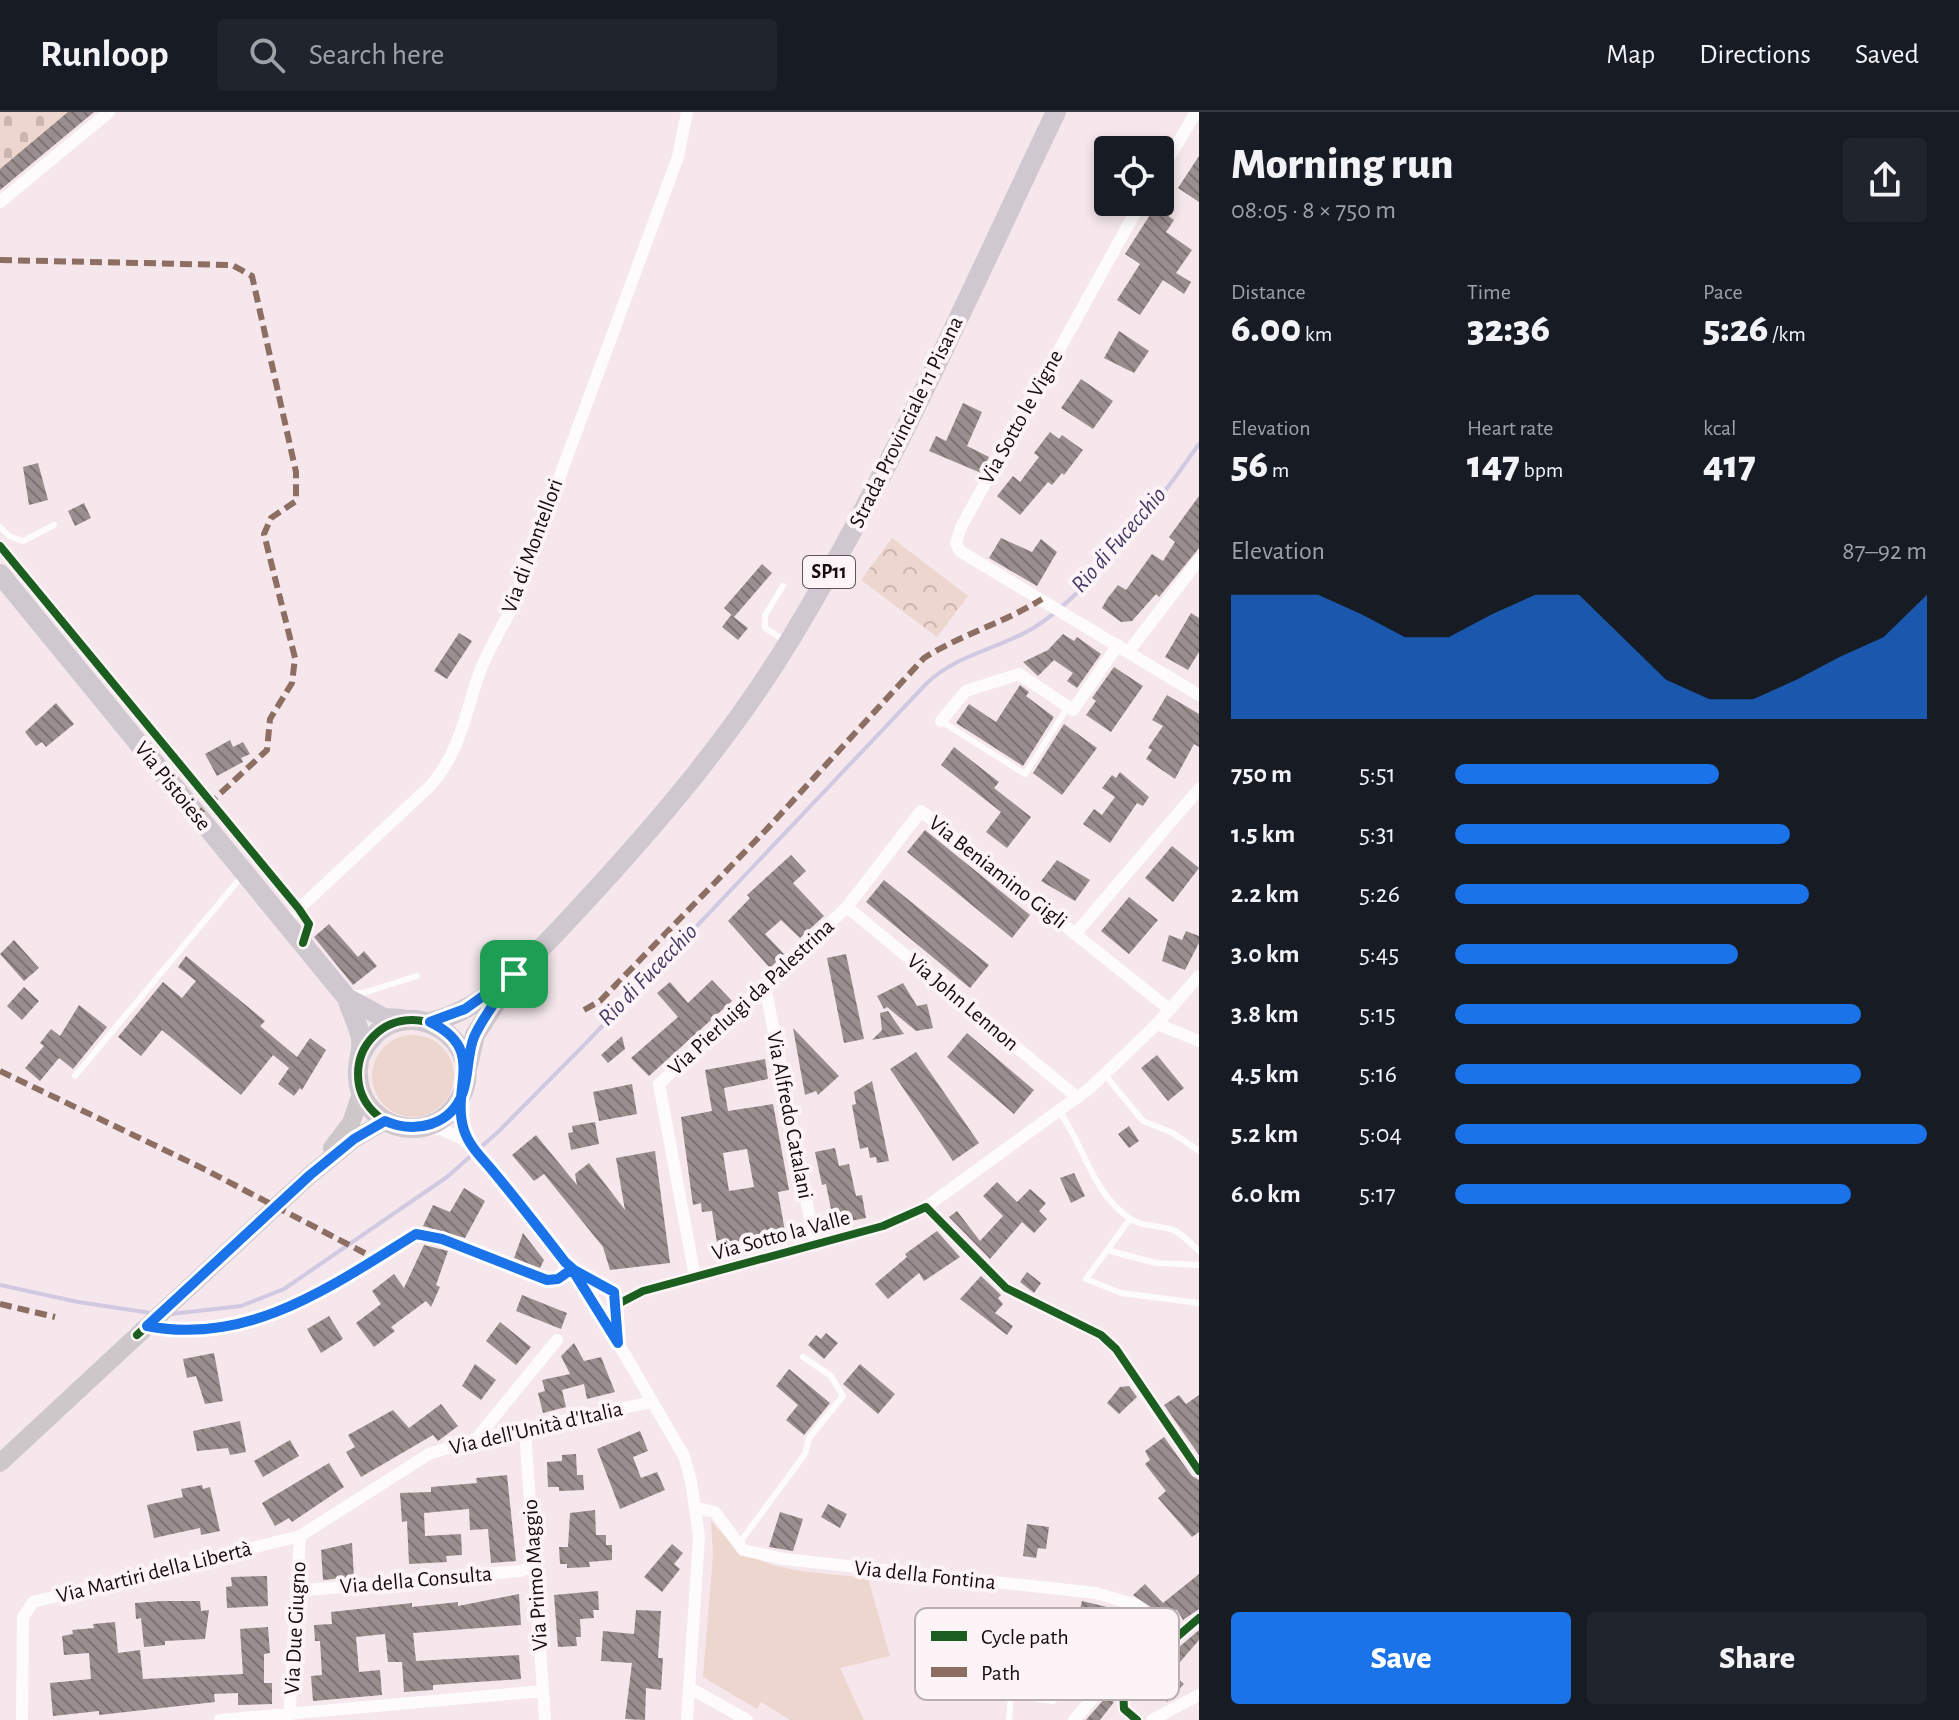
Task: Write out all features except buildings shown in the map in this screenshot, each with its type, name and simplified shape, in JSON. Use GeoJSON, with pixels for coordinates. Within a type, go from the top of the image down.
{"type":"FeatureCollection","features":[{"type":"Feature","properties":{"kind":"main road","name":"Strada Provinciale 11 Pisana"},"geometry":{"type":"LineString","coordinates":[[465,1082],[475,1035],[514,974],[682,795],[788,643],[856,525],[1056,112]]}},
{"type":"Feature","properties":{"kind":"main road","name":"Via Pistoiese"},"geometry":{"type":"LineString","coordinates":[[0,574],[345,995],[384,1018],[406,1020]]}},
{"type":"Feature","properties":{"kind":"main road","name":"Strada Provinciale 11 Pisana"},"geometry":{"type":"LineString","coordinates":[[430,1022],[465,1009],[514,974]]}},
{"type":"Feature","properties":{"kind":"main road","name":"Via Pistoiese"},"geometry":{"type":"LineString","coordinates":[[345,995],[362,1053]]}},
{"type":"Feature","properties":{"kind":"main road"},"geometry":{"type":"LineString","coordinates":[[406,1020],[430,1022],[456,1042],[465,1082],[446,1116],[418,1128],[385,1121],[371,1109],[361,1094],[357,1073],[362,1053],[380,1030],[406,1020]]}},
{"type":"Feature","properties":{"kind":"main road"},"geometry":{"type":"LineString","coordinates":[[310,1175],[351,1123],[361,1094]]}},
{"type":"Feature","properties":{"kind":"main road"},"geometry":{"type":"LineString","coordinates":[[0,1463],[310,1175],[354,1139],[385,1121]]}},
{"type":"Feature","properties":{"kind":"street"},"geometry":{"type":"LineString","coordinates":[[0,202],[109,112]]}},
{"type":"Feature","properties":{"kind":"street","name":"Via di Montellori"},"geometry":{"type":"LineString","coordinates":[[285,922],[432,784],[455,752],[478,677],[510,611],[678,157],[687,112]]}},
{"type":"Feature","properties":{"kind":"street"},"geometry":{"type":"LineString","coordinates":[[1174,149],[1196,112]]}},
{"type":"Feature","properties":{"kind":"street","name":"Via Sotto le Vigne"},"geometry":{"type":"LineString","coordinates":[[1123,648],[960,551],[956,543],[961,527],[1133,216]]}},
{"type":"Feature","properties":{"kind":"street"},"geometry":{"type":"LineString","coordinates":[[941,721],[966,691],[1019,674],[1073,710],[1199,560]]}},
{"type":"Feature","properties":{"kind":"street"},"geometry":{"type":"LineString","coordinates":[[1123,648],[1199,695]]}},
{"type":"Feature","properties":{"kind":"street"},"geometry":{"type":"LineString","coordinates":[[1076,933],[1199,789]]}},
{"type":"Feature","properties":{"kind":"street","name":"Via Beniamino Gigli"},"geometry":{"type":"LineString","coordinates":[[847,907],[921,811],[1169,1009]]}},
{"type":"Feature","properties":{"kind":"street","name":"Via Pierluigi da Palestrina"},"geometry":{"type":"LineString","coordinates":[[695,1277],[659,1084],[847,907]]}},
{"type":"Feature","properties":{"kind":"street","name":"Via John Lennon"},"geometry":{"type":"LineString","coordinates":[[847,907],[1078,1098]]}},
{"type":"Feature","properties":{"kind":"street","name":"Via Sotto la Valle"},"geometry":{"type":"LineString","coordinates":[[615,1306],[643,1291],[883,1226],[926,1207],[1078,1098],[1157,1024],[1199,976]]}},
{"type":"Feature","properties":{"kind":"street","name":"Via Alfredo Catalani"},"geometry":{"type":"LineString","coordinates":[[765,986],[815,1245]]}},
{"type":"Feature","properties":{"kind":"street"},"geometry":{"type":"LineString","coordinates":[[1157,1024],[1199,1041]]}},
{"type":"Feature","properties":{"kind":"street"},"geometry":{"type":"LineString","coordinates":[[465,1082],[463,1128],[469,1142],[573,1270],[684,1456],[697,1508],[698,1569],[687,1720]]}},
{"type":"Feature","properties":{"kind":"street"},"geometry":{"type":"LineString","coordinates":[[418,1128],[441,1129],[469,1142]]}},
{"type":"Feature","properties":{"kind":"street"},"geometry":{"type":"LineString","coordinates":[[926,1207],[1006,1288]]}},
{"type":"Feature","properties":{"kind":"street"},"geometry":{"type":"LineString","coordinates":[[142,1330],[191,1332],[250,1324],[270,1317],[416,1234],[442,1239],[547,1280],[558,1279],[573,1270]]}},
{"type":"Feature","properties":{"kind":"street"},"geometry":{"type":"LineString","coordinates":[[573,1270],[609,1287],[616,1296],[618,1343]]}},
{"type":"Feature","properties":{"kind":"street"},"geometry":{"type":"LineString","coordinates":[[592,1304],[595,1289],[609,1287]]}},
{"type":"Feature","properties":{"kind":"street","name":"Via Sotto la Valle"},"geometry":{"type":"LineString","coordinates":[[609,1287],[643,1291]]}},
{"type":"Feature","properties":{"kind":"street"},"geometry":{"type":"LineString","coordinates":[[592,1304],[604,1313],[615,1306]]}},
{"type":"Feature","properties":{"kind":"street"},"geometry":{"type":"LineString","coordinates":[[476,1439],[557,1340]]}},
{"type":"Feature","properties":{"kind":"street"},"geometry":{"type":"LineString","coordinates":[[1134,1378],[1199,1471]]}},
{"type":"Feature","properties":{"kind":"street","name":"Via dell'Unità d'Italia"},"geometry":{"type":"LineString","coordinates":[[300,1536],[429,1454],[476,1439],[652,1402]]}},
{"type":"Feature","properties":{"kind":"street","name":"Via Primo Maggio"},"geometry":{"type":"LineString","coordinates":[[525,1431],[545,1720]]}},
{"type":"Feature","properties":{"kind":"street"},"geometry":{"type":"LineString","coordinates":[[697,1508],[715,1512],[738,1545]]}},
{"type":"Feature","properties":{"kind":"street","name":"Via Due Giugno"},"geometry":{"type":"LineString","coordinates":[[290,1717],[300,1536]]}},
{"type":"Feature","properties":{"kind":"street","name":"Via Martiri della Libertà"},"geometry":{"type":"LineString","coordinates":[[22,1720],[23,1617],[29,1604],[300,1536]]}},
{"type":"Feature","properties":{"kind":"street","name":"Via della Fontina"},"geometry":{"type":"LineString","coordinates":[[738,1545],[743,1550],[784,1559],[1096,1593],[1140,1608]]}},
{"type":"Feature","properties":{"kind":"street","name":"Via della Consulta"},"geometry":{"type":"LineString","coordinates":[[296,1591],[520,1571],[535,1565]]}},
{"type":"Feature","properties":{"kind":"street"},"geometry":{"type":"LineString","coordinates":[[1179,1635],[1199,1618]]}},
{"type":"Feature","properties":{"kind":"street"},"geometry":{"type":"LineString","coordinates":[[690,1688],[747,1720]]}},
{"type":"Feature","properties":{"kind":"street"},"geometry":{"type":"LineString","coordinates":[[220,1720],[290,1717],[543,1691]]}},
{"type":"Feature","properties":{"kind":"street"},"geometry":{"type":"LineString","coordinates":[[1152,1720],[1199,1695]]}},
{"type":"Feature","properties":{"kind":"street"},"geometry":{"type":"LineString","coordinates":[[1074,1720],[1091,1700]]}},
{"type":"Feature","properties":{"kind":"street"},"geometry":{"type":"LineString","coordinates":[[1124,1700],[1124,1709],[1137,1720]]}},
{"type":"Feature","properties":{"kind":"lane"},"geometry":{"type":"LineString","coordinates":[[0,527],[9,536],[23,541],[54,525]]}},
{"type":"Feature","properties":{"kind":"lane"},"geometry":{"type":"LineString","coordinates":[[783,586],[765,615],[765,628],[788,643]]}},
{"type":"Feature","properties":{"kind":"lane"},"geometry":{"type":"LineString","coordinates":[[941,721],[1025,774],[1068,707]]}},
{"type":"Feature","properties":{"kind":"lane"},"geometry":{"type":"LineString","coordinates":[[75,1076],[244,873]]}},
{"type":"Feature","properties":{"kind":"lane"},"geometry":{"type":"LineString","coordinates":[[345,995],[363,993],[417,976]]}},
{"type":"Feature","properties":{"kind":"lane"},"geometry":{"type":"LineString","coordinates":[[1105,1075],[1143,1121],[1188,1141],[1199,1151]]}},
{"type":"Feature","properties":{"kind":"lane"},"geometry":{"type":"LineString","coordinates":[[1059,1111],[1078,1138],[1096,1183],[1130,1219],[1173,1229],[1199,1251]]}},
{"type":"Feature","properties":{"kind":"lane"},"geometry":{"type":"LineString","coordinates":[[1130,1219],[1110,1251],[1086,1279],[1121,1293],[1160,1301],[1199,1303]]}},
{"type":"Feature","properties":{"kind":"lane"},"geometry":{"type":"LineString","coordinates":[[1110,1251],[1156,1263],[1199,1265]]}},
{"type":"Feature","properties":{"kind":"lane"},"geometry":{"type":"LineString","coordinates":[[738,1545],[805,1454],[809,1438],[843,1396],[831,1376],[803,1357]]}},
{"type":"Feature","properties":{"kind":"lane"},"geometry":{"type":"LineString","coordinates":[[1009,1720],[1011,1700]]}},
{"type":"Feature","properties":{"kind":"green space"},"geometry":{"type":"Polygon","coordinates":[[[0,112],[94,112],[0,190],[0,112]]]}},
{"type":"Feature","properties":{"kind":"green space"},"geometry":{"type":"Polygon","coordinates":[[[892,538],[968,596],[937,637],[861,580],[892,538]]]}},
{"type":"Feature","properties":{"kind":"green space"},"geometry":{"type":"Polygon","coordinates":[[[405,1035],[421,1035],[436,1042],[447,1053],[454,1076],[451,1092],[442,1105],[421,1117],[405,1117],[390,1110],[379,1099],[372,1084],[372,1068],[379,1053],[390,1042],[405,1035]]]}},
{"type":"Feature","properties":{"kind":"green space"},"geometry":{"type":"Polygon","coordinates":[[[711,1521],[734,1546],[772,1565],[868,1578],[890,1656],[840,1668],[864,1720],[790,1720],[761,1702],[757,1709],[703,1677],[713,1555],[711,1521]]]}},
{"type":"Feature","properties":{"kind":"waterway","name":"Rio di Fucecchio"},"geometry":{"type":"LineString","coordinates":[[171,1314],[241,1306],[284,1289],[447,1177],[499,1131],[587,1042],[927,683],[952,665],[1035,627],[1078,592],[1145,516],[1199,444]]}},
{"type":"Feature","properties":{"kind":"waterway","name":"Rio di Fucecchio"},"geometry":{"type":"LineString","coordinates":[[0,1285],[78,1302],[151,1313]]}},
{"type":"Feature","properties":{"kind":"marked path"},"geometry":{"type":"LineString","coordinates":[[0,260],[232,265],[252,276],[296,472],[296,501],[271,518],[264,534],[295,658],[292,683],[270,719],[267,750],[197,815]]}},
{"type":"Feature","properties":{"kind":"marked path"},"geometry":{"type":"LineString","coordinates":[[584,1010],[600,1001],[766,830],[924,658],[1042,599]]}},
{"type":"Feature","properties":{"kind":"marked path"},"geometry":{"type":"LineString","coordinates":[[0,1071],[202,1168],[376,1259]]}},
{"type":"Feature","properties":{"kind":"marked path"},"geometry":{"type":"LineString","coordinates":[[0,1304],[55,1317]]}},
{"type":"Feature","properties":{"kind":"cycle path"},"geometry":{"type":"LineString","coordinates":[[0,546],[299,909],[309,924],[303,943]]}},
{"type":"Feature","properties":{"kind":"cycle path"},"geometry":{"type":"LineString","coordinates":[[412,1020],[433,1024],[450,1036],[462,1053],[466,1074],[462,1095],[450,1112],[433,1124],[412,1128],[391,1124],[374,1112],[362,1095],[358,1074],[362,1053],[374,1036],[391,1024],[412,1020]]}},
{"type":"Feature","properties":{"kind":"cycle path"},"geometry":{"type":"LineString","coordinates":[[463,1095],[463,1128],[469,1142],[574,1270],[590,1300]]}},
{"type":"Feature","properties":{"kind":"cycle path"},"geometry":{"type":"LineString","coordinates":[[137,1335],[310,1175],[354,1139],[385,1121]]}},
{"type":"Feature","properties":{"kind":"cycle path"},"geometry":{"type":"LineString","coordinates":[[616,1305],[643,1291],[883,1226],[926,1207],[1006,1288],[1101,1335],[1116,1349],[1199,1471]]}},
{"type":"Feature","properties":{"kind":"cycle path"},"geometry":{"type":"LineString","coordinates":[[1179,1635],[1199,1618]]}},
{"type":"Feature","properties":{"kind":"cycle path"},"geometry":{"type":"LineString","coordinates":[[1124,1700],[1124,1709],[1137,1720]]}},
{"type":"Feature","properties":{"kind":"route"},"geometry":{"type":"LineString","coordinates":[[514,974],[465,1009],[430,1022],[451,1036],[463,1057],[466,1073],[463,1091],[463,1128],[469,1142],[565,1262],[614,1292],[618,1343],[591,1305],[572,1269],[558,1279],[547,1280],[442,1239],[416,1234],[280,1313],[250,1324],[191,1332],[147,1326],[310,1175],[354,1139],[385,1121],[395,1126],[418,1128],[440,1121],[452,1111],[463,1091],[465,1082],[470,1049],[475,1035],[514,974]]}}]}
